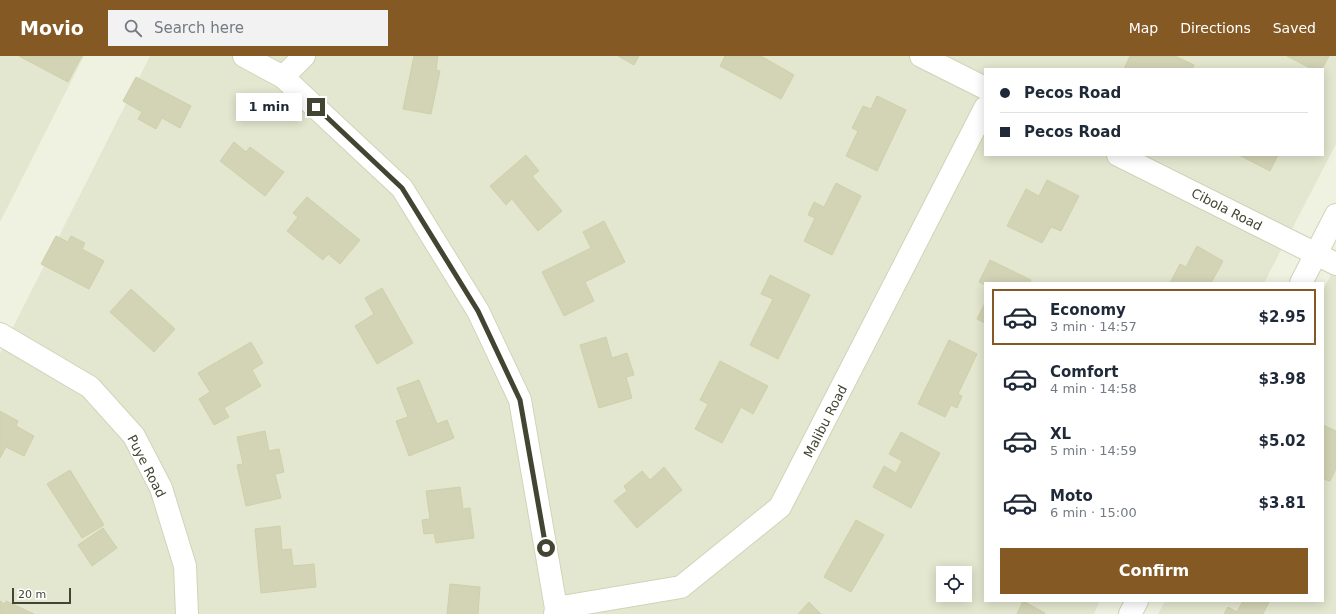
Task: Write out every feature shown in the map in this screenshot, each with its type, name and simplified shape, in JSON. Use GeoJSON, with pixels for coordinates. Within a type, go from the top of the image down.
{"type":"FeatureCollection","features":[{"type":"Feature","properties":{"kind":"street"},"geometry":{"type":"LineString","coordinates":[[244,56],[283,77],[402,188],[478,311],[520,400],[556,611]]}},
{"type":"Feature","properties":{"kind":"street"},"geometry":{"type":"LineString","coordinates":[[283,77],[304,56]]}},
{"type":"Feature","properties":{"kind":"street"},"geometry":{"type":"LineString","coordinates":[[922,56],[984,87]]}},
{"type":"Feature","properties":{"kind":"street","name":"Malibu Road"},"geometry":{"type":"LineString","coordinates":[[556,611],[681,587],[780,507],[984,110]]}},
{"type":"Feature","properties":{"kind":"street","name":"Cibola Road"},"geometry":{"type":"LineString","coordinates":[[1120,156],[1336,264]]}},
{"type":"Feature","properties":{"kind":"street"},"geometry":{"type":"LineString","coordinates":[[1302,282],[1336,215]]}},
{"type":"Feature","properties":{"kind":"street","name":"Puye Road"},"geometry":{"type":"LineString","coordinates":[[0,334],[90,388],[134,436],[161,488],[184,566],[186,614]]}},
{"type":"Feature","properties":{"kind":"street"},"geometry":{"type":"LineString","coordinates":[[1130,614],[1136,602]]}},
{"type":"Feature","properties":{"kind":"shaded area"},"geometry":{"type":"Polygon","coordinates":[[[0,56],[84,56],[0,222],[0,56]]]}},
{"type":"Feature","properties":{"kind":"shaded area"},"geometry":{"type":"Polygon","coordinates":[[[150,56],[1336,56],[1336,144],[1265,282],[984,282],[984,602],[1100,602],[1094,614],[0,614],[0,353],[150,56]]]}},
{"type":"Feature","properties":{"kind":"shaded area"},"geometry":{"type":"Polygon","coordinates":[[[1336,265],[1336,614],[1158,614],[1164,602],[1324,602],[1324,288],[1336,265]]]}},
{"type":"Feature","properties":{"kind":"building"},"geometry":{"type":"Polygon","coordinates":[[[19,56],[82,56],[68,82],[19,56]]]}},
{"type":"Feature","properties":{"kind":"building"},"geometry":{"type":"Polygon","coordinates":[[[414,56],[438,56],[436,70],[440,71],[431,114],[403,109],[414,56]]]}},
{"type":"Feature","properties":{"kind":"building"},"geometry":{"type":"Polygon","coordinates":[[[618,56],[639,56],[634,65],[618,56]]]}},
{"type":"Feature","properties":{"kind":"building"},"geometry":{"type":"Polygon","coordinates":[[[725,56],[761,56],[794,75],[781,99],[720,66],[725,56]]]}},
{"type":"Feature","properties":{"kind":"building"},"geometry":{"type":"Polygon","coordinates":[[[1130,56],[1175,56],[1194,65],[1192,68],[1124,68],[1130,56]]]}},
{"type":"Feature","properties":{"kind":"building"},"geometry":{"type":"Polygon","coordinates":[[[1287,56],[1329,56],[1323,68],[1310,68],[1287,56]]]}},
{"type":"Feature","properties":{"kind":"building"},"geometry":{"type":"Polygon","coordinates":[[[136,77],[191,106],[180,128],[162,118],[156,129],[138,119],[142,112],[123,101],[136,77]]]}},
{"type":"Feature","properties":{"kind":"building"},"geometry":{"type":"Polygon","coordinates":[[[877,96],[906,110],[877,171],[846,156],[858,131],[852,128],[863,106],[871,109],[877,96]]]}},
{"type":"Feature","properties":{"kind":"building"},"geometry":{"type":"Polygon","coordinates":[[[234,142],[246,152],[250,147],[284,172],[265,196],[220,161],[234,142]]]}},
{"type":"Feature","properties":{"kind":"building"},"geometry":{"type":"Polygon","coordinates":[[[526,155],[539,171],[532,176],[562,211],[538,231],[512,199],[506,205],[490,186],[526,155]]]}},
{"type":"Feature","properties":{"kind":"building"},"geometry":{"type":"Polygon","coordinates":[[[1241,156],[1278,156],[1270,171],[1241,156]]]}},
{"type":"Feature","properties":{"kind":"building"},"geometry":{"type":"Polygon","coordinates":[[[1047,180],[1079,196],[1061,231],[1051,227],[1042,243],[1007,226],[1026,189],[1039,196],[1047,180]]]}},
{"type":"Feature","properties":{"kind":"building"},"geometry":{"type":"Polygon","coordinates":[[[836,183],[861,196],[832,255],[804,241],[815,218],[808,215],[814,202],[824,207],[836,183]]]}},
{"type":"Feature","properties":{"kind":"building"},"geometry":{"type":"Polygon","coordinates":[[[307,197],[360,240],[340,264],[328,254],[323,260],[287,231],[298,217],[293,213],[307,197]]]}},
{"type":"Feature","properties":{"kind":"building"},"geometry":{"type":"Polygon","coordinates":[[[604,221],[625,262],[585,282],[594,301],[564,316],[542,272],[591,248],[583,232],[604,221]]]}},
{"type":"Feature","properties":{"kind":"building"},"geometry":{"type":"Polygon","coordinates":[[[56,236],[68,242],[71,236],[85,243],[82,249],[104,261],[89,289],[41,264],[56,236]]]}},
{"type":"Feature","properties":{"kind":"building"},"geometry":{"type":"Polygon","coordinates":[[[1197,246],[1223,261],[1212,282],[1171,282],[1180,264],[1186,267],[1197,246]]]}},
{"type":"Feature","properties":{"kind":"building"},"geometry":{"type":"Polygon","coordinates":[[[990,260],[1031,280],[1030,282],[984,282],[984,284],[979,282],[990,260]]]}},
{"type":"Feature","properties":{"kind":"building"},"geometry":{"type":"Polygon","coordinates":[[[770,275],[810,295],[778,359],[750,345],[773,299],[761,294],[770,275]]]}},
{"type":"Feature","properties":{"kind":"building"},"geometry":{"type":"Polygon","coordinates":[[[382,288],[413,343],[377,364],[355,326],[374,314],[365,298],[382,288]]]}},
{"type":"Feature","properties":{"kind":"building"},"geometry":{"type":"Polygon","coordinates":[[[131,289],[175,329],[154,352],[110,312],[131,289]]]}},
{"type":"Feature","properties":{"kind":"building"},"geometry":{"type":"Polygon","coordinates":[[[984,305],[984,322],[977,319],[984,305]]]}},
{"type":"Feature","properties":{"kind":"building"},"geometry":{"type":"Polygon","coordinates":[[[606,337],[612,358],[627,353],[634,375],[626,377],[632,398],[599,408],[580,345],[606,337]]]}},
{"type":"Feature","properties":{"kind":"building"},"geometry":{"type":"Polygon","coordinates":[[[949,340],[977,354],[958,394],[962,396],[957,408],[951,405],[945,417],[918,404],[949,340]]]}},
{"type":"Feature","properties":{"kind":"building"},"geometry":{"type":"Polygon","coordinates":[[[251,342],[263,363],[252,370],[261,386],[224,408],[229,417],[214,425],[199,399],[210,392],[198,373],[251,342]]]}},
{"type":"Feature","properties":{"kind":"building"},"geometry":{"type":"Polygon","coordinates":[[[720,361],[768,386],[753,414],[741,407],[722,443],[695,429],[708,404],[700,400],[720,361]]]}},
{"type":"Feature","properties":{"kind":"building"},"geometry":{"type":"Polygon","coordinates":[[[419,380],[437,424],[447,420],[454,438],[409,456],[396,421],[408,417],[397,388],[419,380]]]}},
{"type":"Feature","properties":{"kind":"building"},"geometry":{"type":"Polygon","coordinates":[[[0,411],[18,421],[16,426],[34,436],[24,456],[6,447],[0,458],[0,411]]]}},
{"type":"Feature","properties":{"kind":"building"},"geometry":{"type":"Polygon","coordinates":[[[1324,425],[1336,431],[1336,469],[1330,481],[1324,479],[1324,425]]]}},
{"type":"Feature","properties":{"kind":"building"},"geometry":{"type":"Polygon","coordinates":[[[265,431],[269,451],[279,449],[284,472],[275,474],[281,498],[246,506],[237,465],[243,464],[237,437],[265,431]]]}},
{"type":"Feature","properties":{"kind":"building"},"geometry":{"type":"Polygon","coordinates":[[[901,432],[940,453],[911,508],[873,487],[884,466],[896,473],[902,461],[889,454],[901,432]]]}},
{"type":"Feature","properties":{"kind":"building"},"geometry":{"type":"Polygon","coordinates":[[[664,467],[682,490],[637,528],[614,501],[627,491],[624,486],[642,471],[650,480],[664,467]]]}},
{"type":"Feature","properties":{"kind":"building"},"geometry":{"type":"Polygon","coordinates":[[[70,470],[104,525],[82,538],[47,484],[70,470]]]}},
{"type":"Feature","properties":{"kind":"building"},"geometry":{"type":"Polygon","coordinates":[[[460,487],[463,509],[470,508],[474,538],[436,543],[434,533],[424,534],[422,520],[430,519],[426,491],[460,487]]]}},
{"type":"Feature","properties":{"kind":"building"},"geometry":{"type":"Polygon","coordinates":[[[856,520],[884,535],[851,592],[824,577],[856,520]]]}},
{"type":"Feature","properties":{"kind":"building"},"geometry":{"type":"Polygon","coordinates":[[[280,526],[282,550],[291,549],[293,566],[314,564],[316,587],[261,593],[255,529],[280,526]]]}},
{"type":"Feature","properties":{"kind":"building"},"geometry":{"type":"Polygon","coordinates":[[[103,528],[117,548],[92,566],[78,545],[103,528]]]}},
{"type":"Feature","properties":{"kind":"building"},"geometry":{"type":"Polygon","coordinates":[[[450,584],[480,587],[478,614],[447,614],[450,584]]]}},
{"type":"Feature","properties":{"kind":"building"},"geometry":{"type":"Polygon","coordinates":[[[0,601],[5,604],[6,601],[34,614],[0,614],[0,601]]]}},
{"type":"Feature","properties":{"kind":"building"},"geometry":{"type":"Polygon","coordinates":[[[809,602],[821,614],[798,614],[809,602]]]}},
{"type":"Feature","properties":{"kind":"building"},"geometry":{"type":"Polygon","coordinates":[[[1023,602],[1045,613],[1044,614],[1017,614],[1023,602]]]}},
{"type":"Feature","properties":{"kind":"building"},"geometry":{"type":"Polygon","coordinates":[[[1242,602],[1269,602],[1263,614],[1224,614],[1228,607],[1237,612],[1242,602]]]}},
{"type":"Feature","properties":{"kind":"route"},"geometry":{"type":"LineString","coordinates":[[316,107],[402,188],[478,311],[520,400],[546,548]]}}]}
